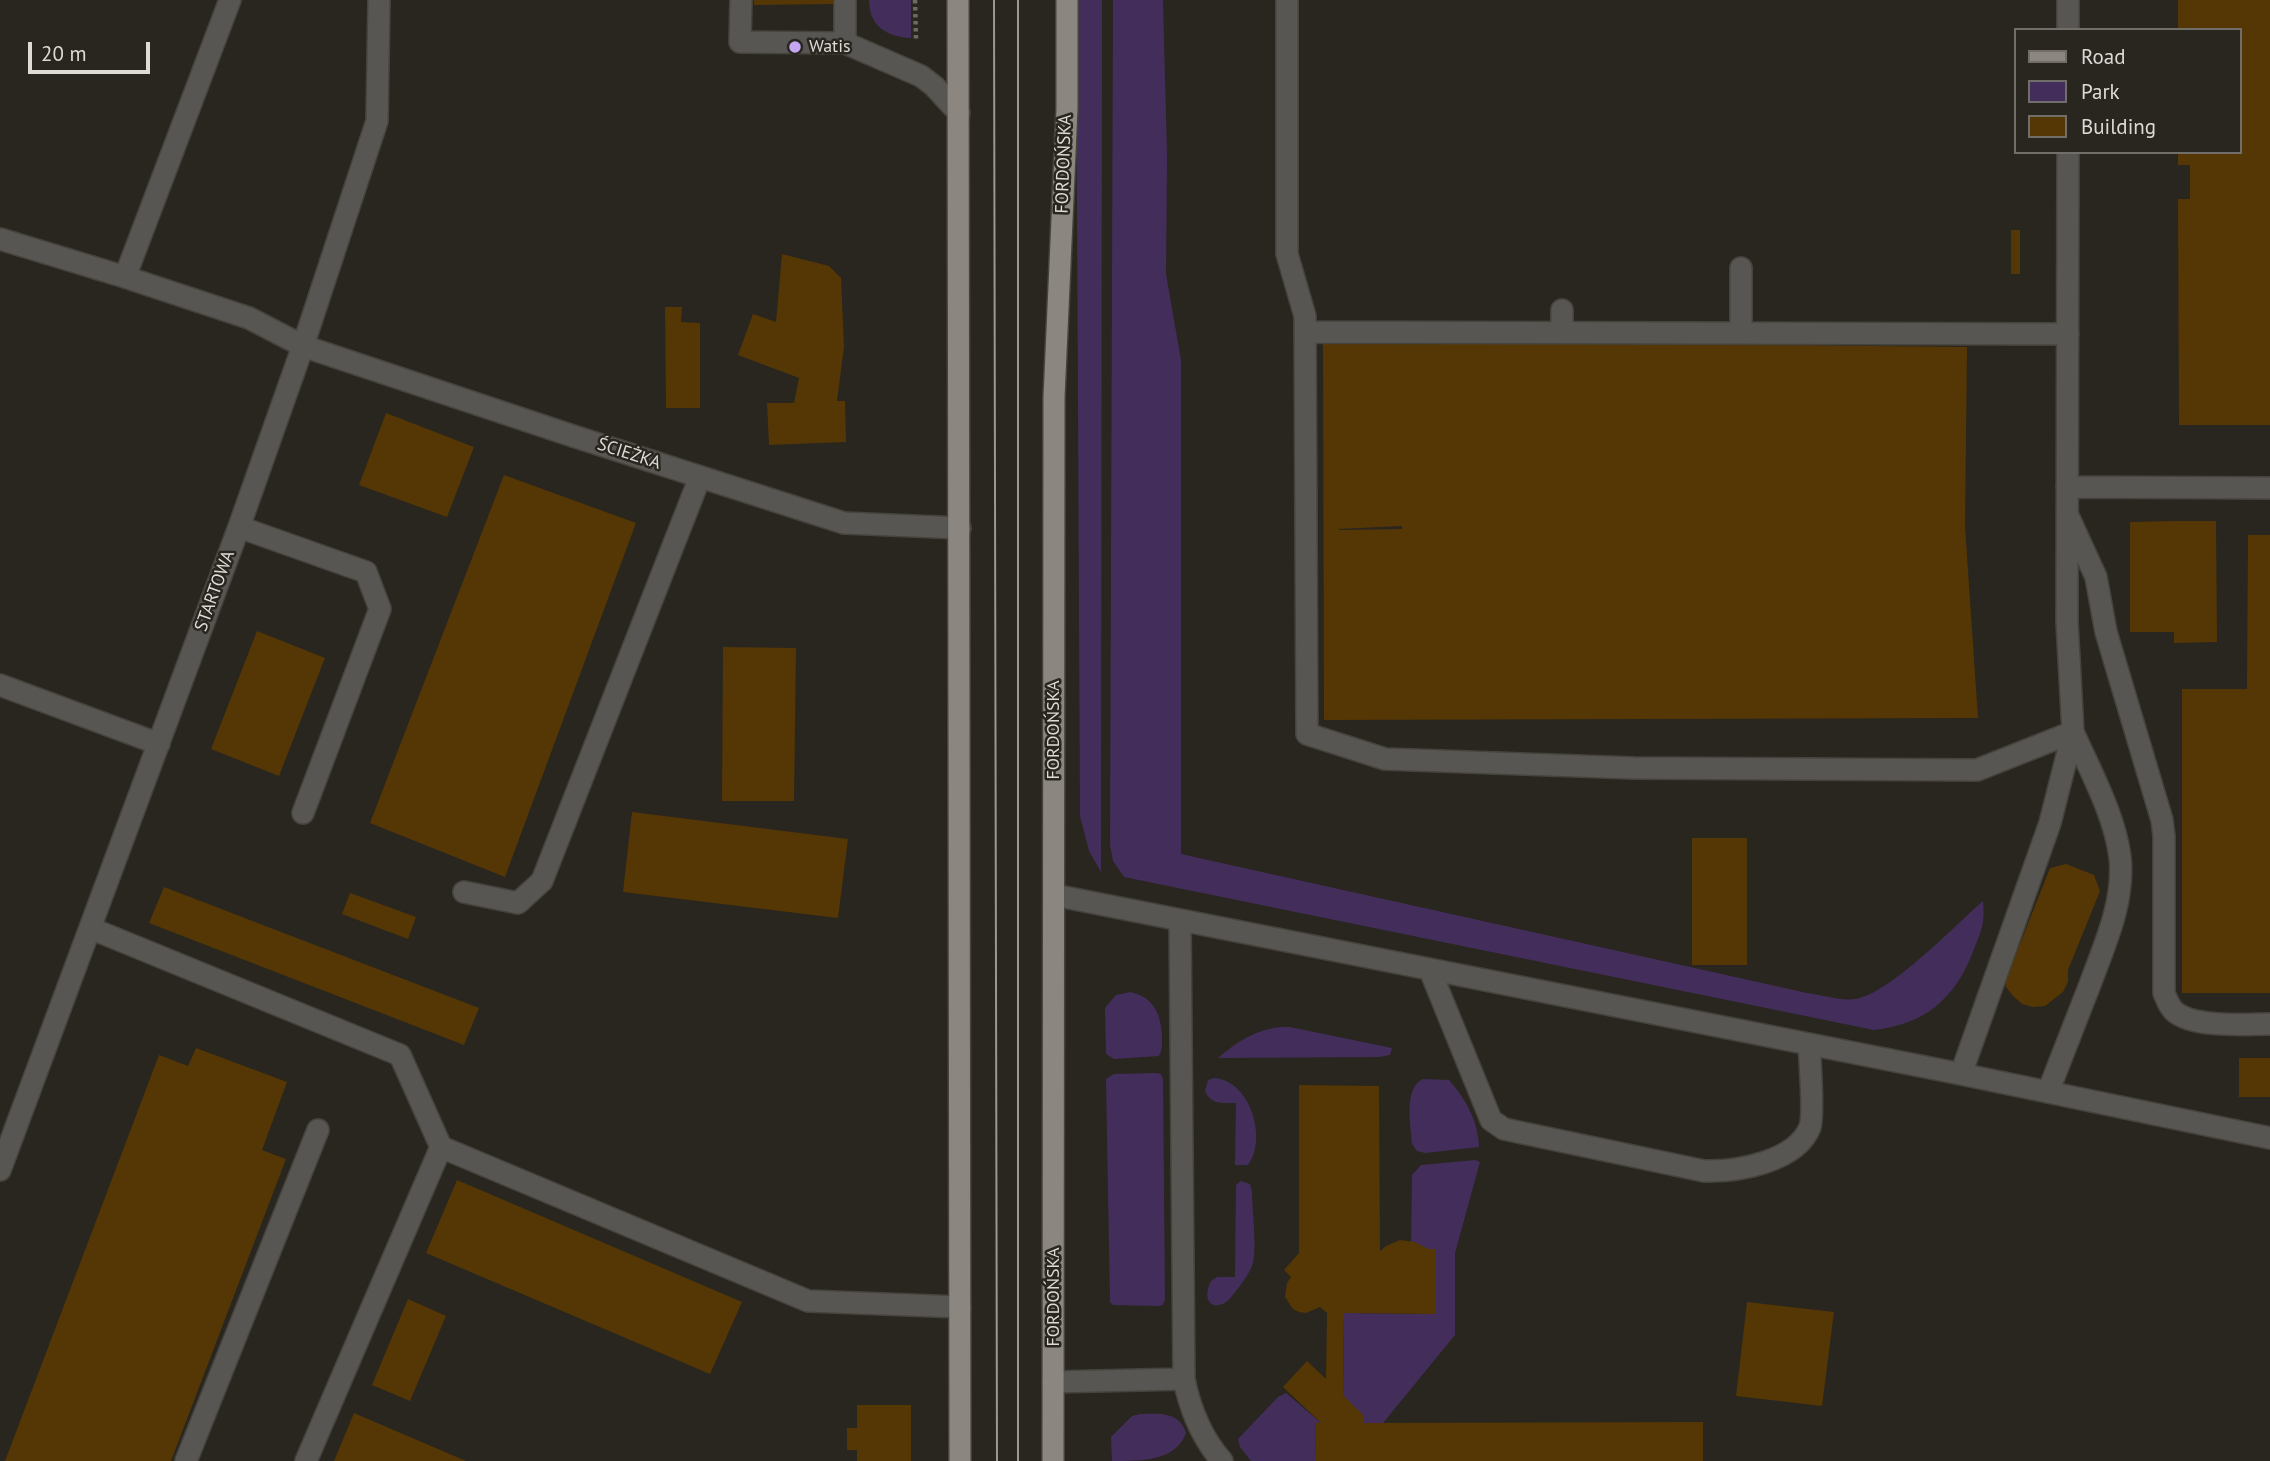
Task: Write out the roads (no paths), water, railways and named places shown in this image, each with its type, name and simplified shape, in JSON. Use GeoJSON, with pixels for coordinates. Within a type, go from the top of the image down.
{"type":"FeatureCollection","features":[{"type":"Feature","properties":{"kind":"main road"},"geometry":{"type":"LineString","coordinates":[[958,0],[960,1461]]}},
{"type":"Feature","properties":{"kind":"main road","name":"FORDOŃSKA"},"geometry":{"type":"LineString","coordinates":[[1053,1461],[1054,397],[1067,109],[1067,0]]}},
{"type":"Feature","properties":{"kind":"street"},"geometry":{"type":"LineString","coordinates":[[125,277],[230,0]]}},
{"type":"Feature","properties":{"kind":"street","name":"STARTOWA"},"geometry":{"type":"LineString","coordinates":[[2,1156],[239,527],[303,346],[377,121],[379,0]]}},
{"type":"Feature","properties":{"kind":"street"},"geometry":{"type":"LineString","coordinates":[[741,0],[740,42],[845,43],[920,76],[934,86],[959,113]]}},
{"type":"Feature","properties":{"kind":"street"},"geometry":{"type":"LineString","coordinates":[[845,0],[845,43]]}},
{"type":"Feature","properties":{"kind":"street"},"geometry":{"type":"LineString","coordinates":[[1287,0],[1287,254],[1305,316],[1307,734],[1385,759],[1633,768],[1977,770],[2073,732]]}},
{"type":"Feature","properties":{"kind":"street"},"geometry":{"type":"LineString","coordinates":[[2068,0],[2068,28]]}},
{"type":"Feature","properties":{"kind":"street"},"geometry":{"type":"LineString","coordinates":[[1961,1074],[2050,823],[2073,732],[2067,622],[2068,154]]}},
{"type":"Feature","properties":{"kind":"street","name":"ŚCIEŻKA"},"geometry":{"type":"LineString","coordinates":[[0,239],[249,318],[303,346],[844,523],[960,528]]}},
{"type":"Feature","properties":{"kind":"street"},"geometry":{"type":"LineString","coordinates":[[1741,268],[1741,333]]}},
{"type":"Feature","properties":{"kind":"street"},"geometry":{"type":"LineString","coordinates":[[1562,310],[1562,332]]}},
{"type":"Feature","properties":{"kind":"street"},"geometry":{"type":"LineString","coordinates":[[1305,332],[2068,334]]}},
{"type":"Feature","properties":{"kind":"street"},"geometry":{"type":"LineString","coordinates":[[464,892],[518,903],[541,881],[700,477]]}},
{"type":"Feature","properties":{"kind":"street"},"geometry":{"type":"LineString","coordinates":[[2067,487],[2270,488]]}},
{"type":"Feature","properties":{"kind":"street"},"geometry":{"type":"LineString","coordinates":[[2067,513],[2096,577],[2106,632],[2162,820],[2165,836],[2164,993],[2176,1013],[2194,1021],[2270,1024]]}},
{"type":"Feature","properties":{"kind":"street"},"geometry":{"type":"LineString","coordinates":[[239,527],[366,572],[380,609],[303,813]]}},
{"type":"Feature","properties":{"kind":"street"},"geometry":{"type":"LineString","coordinates":[[0,685],[159,744]]}},
{"type":"Feature","properties":{"kind":"street"},"geometry":{"type":"LineString","coordinates":[[2048,1092],[2101,956],[2119,901],[2121,881],[2115,832],[2073,732]]}},
{"type":"Feature","properties":{"kind":"street"},"geometry":{"type":"LineString","coordinates":[[1054,895],[1961,1074],[2270,1138]]}},
{"type":"Feature","properties":{"kind":"street"},"geometry":{"type":"LineString","coordinates":[[1180,922],[1184,1379],[1201,1431],[1222,1461]]}},
{"type":"Feature","properties":{"kind":"street"},"geometry":{"type":"LineString","coordinates":[[90,928],[400,1055],[441,1147],[808,1301],[960,1307]]}},
{"type":"Feature","properties":{"kind":"street"},"geometry":{"type":"LineString","coordinates":[[1430,971],[1491,1120],[1504,1129],[1704,1171],[1729,1172],[1752,1166],[1798,1145],[1811,1125],[1810,1045]]}},
{"type":"Feature","properties":{"kind":"street"},"geometry":{"type":"LineString","coordinates":[[186,1461],[318,1130]]}},
{"type":"Feature","properties":{"kind":"street"},"geometry":{"type":"LineString","coordinates":[[306,1461],[441,1147]]}},
{"type":"Feature","properties":{"kind":"street"},"geometry":{"type":"LineString","coordinates":[[1054,1382],[1184,1379]]}},
{"type":"Feature","properties":{"kind":"tram line"},"geometry":{"type":"LineString","coordinates":[[994,0],[997,1461]]}},
{"type":"Feature","properties":{"kind":"tram line"},"geometry":{"type":"LineString","coordinates":[[1018,0],[1018,1461]]}},
{"type":"Feature","properties":{"kind":"place","name":"Watis"},"geometry":{"type":"Point","coordinates":[795,47]}}]}
